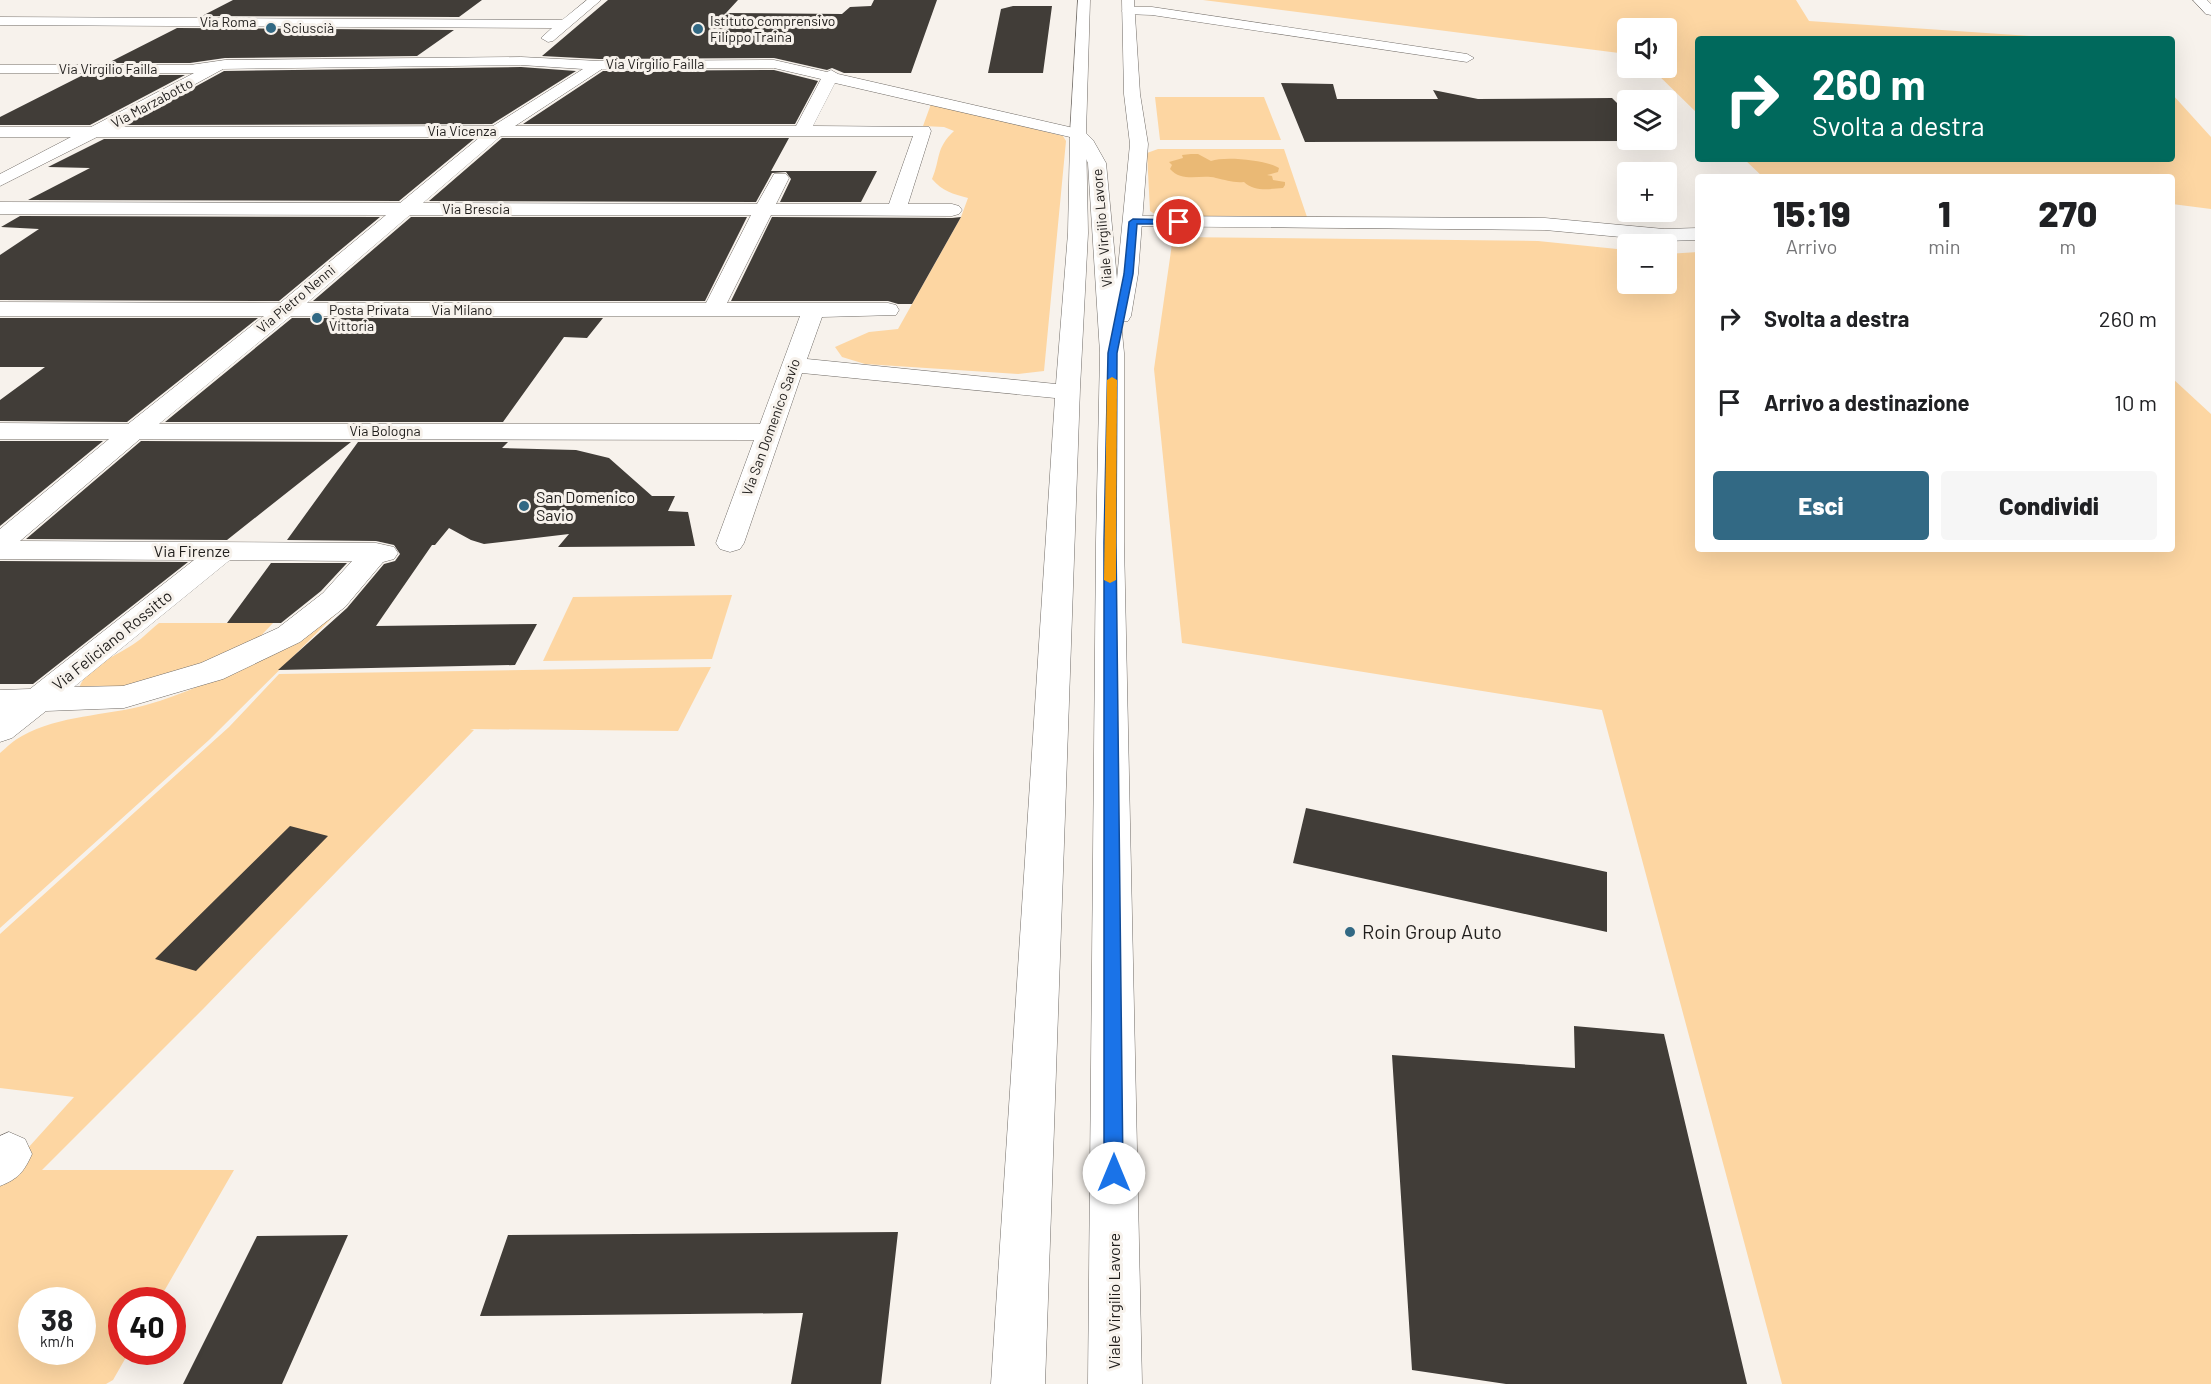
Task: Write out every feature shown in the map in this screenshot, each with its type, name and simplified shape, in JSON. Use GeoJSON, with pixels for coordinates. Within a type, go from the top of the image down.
{"type":"FeatureCollection","features":[{"type":"Feature","properties":{"kind":"street"},"geometry":{"type":"LineString","coordinates":[[522,60],[595,0]]}},
{"type":"Feature","properties":{"kind":"street"},"geometry":{"type":"LineString","coordinates":[[1018,1384],[1078,233],[1078,134],[1084,0]]}},
{"type":"Feature","properties":{"kind":"street"},"geometry":{"type":"LineString","coordinates":[[2199,0],[2211,11]]}},
{"type":"Feature","properties":{"kind":"street"},"geometry":{"type":"LineString","coordinates":[[1129,5],[1152,11],[1467,58]]}},
{"type":"Feature","properties":{"kind":"street","name":"Viale Virgilio Lavore"},"geometry":{"type":"LineString","coordinates":[[1113,353],[1128,274],[1139,144],[1132,94],[1129,5]]}},
{"type":"Feature","properties":{"kind":"street"},"geometry":{"type":"LineString","coordinates":[[0,20],[28,8]]}},
{"type":"Feature","properties":{"kind":"street"},"geometry":{"type":"LineString","coordinates":[[353,23],[371,12]]}},
{"type":"Feature","properties":{"kind":"street","name":"Via Roma"},"geometry":{"type":"LineString","coordinates":[[0,20],[564,24]]}},
{"type":"Feature","properties":{"kind":"street"},"geometry":{"type":"LineString","coordinates":[[274,38],[303,23]]}},
{"type":"Feature","properties":{"kind":"street","name":"Via Marzabotto"},"geometry":{"type":"LineString","coordinates":[[0,182],[254,48]]}},
{"type":"Feature","properties":{"kind":"street","name":"Via Virgilio Failla"},"geometry":{"type":"LineString","coordinates":[[0,69],[190,69],[220,66],[476,63],[522,60],[600,65],[774,64],[831,75],[1078,134]]}},
{"type":"Feature","properties":{"kind":"street","name":"Via Pietro Nenni"},"geometry":{"type":"LineString","coordinates":[[0,544],[134,431],[285,310],[497,131],[600,65]]}},
{"type":"Feature","properties":{"kind":"street"},"geometry":{"type":"LineString","coordinates":[[802,131],[831,75]]}},
{"type":"Feature","properties":{"kind":"street","name":"Via Vicenza"},"geometry":{"type":"LineString","coordinates":[[0,132],[923,131],[897,210]]}},
{"type":"Feature","properties":{"kind":"street","name":"Viale Virgilio Lavore"},"geometry":{"type":"LineString","coordinates":[[1078,134],[1085,140],[1097,163],[1113,353],[1110,542],[1115,1384]]}},
{"type":"Feature","properties":{"kind":"street"},"geometry":{"type":"LineString","coordinates":[[713,310],[780,178]]}},
{"type":"Feature","properties":{"kind":"street","name":"Via Brescia"},"geometry":{"type":"LineString","coordinates":[[0,208],[952,210]]}},
{"type":"Feature","properties":{"kind":"street"},"geometry":{"type":"LineString","coordinates":[[1133,222],[1545,224],[1664,234],[1695,234]]}},
{"type":"Feature","properties":{"kind":"street","name":"Via Milano"},"geometry":{"type":"LineString","coordinates":[[0,309],[888,310]]}},
{"type":"Feature","properties":{"kind":"street","name":"Via San Domenico Savio"},"geometry":{"type":"LineString","coordinates":[[729,543],[813,310]]}},
{"type":"Feature","properties":{"kind":"street"},"geometry":{"type":"LineString","coordinates":[[794,364],[1068,392]]}},
{"type":"Feature","properties":{"kind":"street","name":"Via Bologna"},"geometry":{"type":"LineString","coordinates":[[0,431],[770,432]]}},
{"type":"Feature","properties":{"kind":"street","name":"Via Firenze"},"geometry":{"type":"LineString","coordinates":[[0,550],[380,552],[334,600],[289,634],[212,671],[124,697],[37,700]]}},
{"type":"Feature","properties":{"kind":"street","name":"Via Feliciano Rossitto"},"geometry":{"type":"LineString","coordinates":[[0,730],[224,551]]}},
{"type":"Feature","properties":{"kind":"street"},"geometry":{"type":"LineString","coordinates":[[0,701],[37,700]]}},
{"type":"Feature","properties":{"kind":"shaded area"},"geometry":{"type":"Polygon","coordinates":[[[1203,0],[1796,0],[1809,21],[2029,36],[1695,36],[1695,111],[1677,93],[1677,90],[1673,90],[1661,78],[1677,78],[1677,18],[1617,18],[1617,53],[1203,0]]]}},
{"type":"Feature","properties":{"kind":"shaded area"},"geometry":{"type":"Polygon","coordinates":[[[1155,97],[1264,97],[1281,140],[1160,140],[1155,97]]]}},
{"type":"Feature","properties":{"kind":"shaded area"},"geometry":{"type":"Polygon","coordinates":[[[2175,97],[2211,137],[2211,209],[2175,204],[2175,174],[1760,174],[1747,162],[2175,162],[2175,97]]]}},
{"type":"Feature","properties":{"kind":"shaded area"},"geometry":{"type":"Polygon","coordinates":[[[931,104],[1063,136],[1066,141],[1044,371],[1018,374],[865,364],[842,357],[835,347],[869,332],[898,329],[961,217],[968,198],[948,192],[932,179],[941,149],[954,131],[944,127],[923,126],[931,104]]]}},
{"type":"Feature","properties":{"kind":"shaded area"},"geometry":{"type":"Polygon","coordinates":[[[1158,149],[1284,149],[1307,217],[1158,216],[1150,211],[1147,153],[1158,149]]]}},
{"type":"Feature","properties":{"kind":"shaded area"},"geometry":{"type":"Polygon","coordinates":[[[1198,154],[1211,161],[1235,159],[1273,165],[1279,168],[1278,172],[1267,175],[1272,176],[1273,180],[1285,182],[1285,185],[1283,188],[1257,189],[1244,182],[1210,177],[1180,176],[1170,169],[1172,165],[1169,162],[1183,158],[1182,155],[1198,154]]]}},
{"type":"Feature","properties":{"kind":"shaded area"},"geometry":{"type":"Polygon","coordinates":[[[1173,237],[1538,241],[1617,249],[1617,294],[1677,294],[1677,253],[1695,252],[1695,552],[2175,552],[2175,381],[2211,414],[2211,1384],[1782,1384],[1602,710],[1182,643],[1154,369],[1173,237]]]}},
{"type":"Feature","properties":{"kind":"shaded area"},"geometry":{"type":"Polygon","coordinates":[[[732,595],[712,659],[543,661],[573,597],[732,595]]]}},
{"type":"Feature","properties":{"kind":"shaded area"},"geometry":{"type":"Polygon","coordinates":[[[339,611],[209,740],[0,928],[0,753],[19,738],[37,729],[67,720],[146,705],[197,687],[245,664],[339,611]]]}},
{"type":"Feature","properties":{"kind":"shaded area"},"geometry":{"type":"Polygon","coordinates":[[[159,623],[273,623],[257,640],[187,670],[96,693],[79,689],[86,676],[93,670],[137,642],[159,623]]]}},
{"type":"Feature","properties":{"kind":"shaded area"},"geometry":{"type":"Polygon","coordinates":[[[711,667],[678,731],[470,729],[474,730],[205,1007],[42,1170],[234,1170],[166,1287],[108,1287],[108,1365],[122,1365],[113,1380],[106,1384],[0,1384],[0,1179],[74,1097],[0,1088],[0,934],[229,727],[279,674],[711,667]]]}},
{"type":"Feature","properties":{"kind":"building"},"geometry":{"type":"Polygon","coordinates":[[[233,0],[482,0],[459,17],[202,16],[233,0]]]}},
{"type":"Feature","properties":{"kind":"building"},"geometry":{"type":"Polygon","coordinates":[[[608,0],[738,0],[726,13],[842,14],[850,7],[871,6],[874,0],[937,0],[911,73],[844,73],[832,68],[827,70],[774,58],[599,59],[542,56],[608,0]]]}},
{"type":"Feature","properties":{"kind":"building"},"geometry":{"type":"Polygon","coordinates":[[[1013,6],[1052,6],[1043,73],[988,73],[1001,9],[1013,6]]]}},
{"type":"Feature","properties":{"kind":"building"},"geometry":{"type":"Polygon","coordinates":[[[177,28],[454,30],[417,56],[225,58],[190,63],[108,63],[177,28]]]}},
{"type":"Feature","properties":{"kind":"building"},"geometry":{"type":"Polygon","coordinates":[[[521,67],[576,71],[492,124],[125,125],[224,71],[521,67]]]}},
{"type":"Feature","properties":{"kind":"building"},"geometry":{"type":"Polygon","coordinates":[[[774,70],[818,81],[795,124],[523,124],[603,71],[774,70]]]}},
{"type":"Feature","properties":{"kind":"building"},"geometry":{"type":"Polygon","coordinates":[[[83,75],[185,75],[90,125],[0,125],[0,117],[83,75]]]}},
{"type":"Feature","properties":{"kind":"building"},"geometry":{"type":"Polygon","coordinates":[[[1281,83],[1333,84],[1337,99],[1438,99],[1433,90],[1478,99],[1612,98],[1617,103],[1617,141],[1305,142],[1281,83]]]}},
{"type":"Feature","properties":{"kind":"building"},"geometry":{"type":"Polygon","coordinates":[[[502,138],[789,138],[771,171],[877,171],[861,202],[780,202],[791,179],[786,172],[772,173],[756,202],[429,201],[502,138]]]}},
{"type":"Feature","properties":{"kind":"building"},"geometry":{"type":"Polygon","coordinates":[[[104,139],[474,139],[399,201],[28,200],[90,168],[48,167],[104,139]]]}},
{"type":"Feature","properties":{"kind":"building"},"geometry":{"type":"Polygon","coordinates":[[[20,216],[380,217],[279,301],[0,300],[0,255],[39,229],[1,227],[20,216]]]}},
{"type":"Feature","properties":{"kind":"building"},"geometry":{"type":"Polygon","coordinates":[[[411,217],[747,217],[705,301],[313,301],[411,217]]]}},
{"type":"Feature","properties":{"kind":"building"},"geometry":{"type":"Polygon","coordinates":[[[772,217],[961,217],[912,304],[888,301],[731,301],[772,217]]]}},
{"type":"Feature","properties":{"kind":"building"},"geometry":{"type":"Polygon","coordinates":[[[0,318],[258,318],[127,422],[0,421],[0,400],[45,367],[0,367],[0,318]]]}},
{"type":"Feature","properties":{"kind":"building"},"geometry":{"type":"Polygon","coordinates":[[[292,318],[603,318],[587,338],[564,337],[503,422],[165,422],[292,318]]]}},
{"type":"Feature","properties":{"kind":"building"},"geometry":{"type":"Polygon","coordinates":[[[0,441],[103,441],[0,526],[0,441]]]}},
{"type":"Feature","properties":{"kind":"building"},"geometry":{"type":"Polygon","coordinates":[[[141,441],[351,442],[227,540],[26,539],[141,441]]]}},
{"type":"Feature","properties":{"kind":"building"},"geometry":{"type":"Polygon","coordinates":[[[358,442],[508,442],[502,448],[576,450],[609,458],[652,496],[675,496],[668,511],[688,512],[695,546],[558,547],[569,534],[484,544],[449,528],[435,545],[432,545],[376,626],[537,624],[515,665],[278,670],[347,608],[384,564],[395,561],[400,554],[394,545],[376,541],[287,540],[358,442]]]}},
{"type":"Feature","properties":{"kind":"building"},"geometry":{"type":"Polygon","coordinates":[[[0,561],[188,562],[33,684],[0,684],[0,561]]]}},
{"type":"Feature","properties":{"kind":"building"},"geometry":{"type":"Polygon","coordinates":[[[271,563],[347,563],[321,591],[281,623],[227,623],[271,563]]]}},
{"type":"Feature","properties":{"kind":"building"},"geometry":{"type":"Polygon","coordinates":[[[1306,808],[1607,872],[1607,932],[1293,863],[1306,808]]]}},
{"type":"Feature","properties":{"kind":"building"},"geometry":{"type":"Polygon","coordinates":[[[290,826],[328,836],[196,971],[155,959],[290,826]]]}},
{"type":"Feature","properties":{"kind":"building"},"geometry":{"type":"Polygon","coordinates":[[[1574,1026],[1664,1034],[1747,1384],[1506,1384],[1412,1370],[1392,1055],[1575,1068],[1574,1026]]]}},
{"type":"Feature","properties":{"kind":"building"},"geometry":{"type":"Polygon","coordinates":[[[898,1232],[881,1384],[791,1384],[803,1313],[480,1316],[508,1235],[898,1232]]]}},
{"type":"Feature","properties":{"kind":"building"},"geometry":{"type":"Polygon","coordinates":[[[348,1235],[282,1384],[183,1384],[257,1236],[348,1235]]]}},
{"type":"Feature","properties":{"kind":"slow traffic"},"geometry":{"type":"LineString","coordinates":[[1110,580],[1112,380]]}},
{"type":"Feature","properties":{"kind":"place","name":"Sciuscià"},"geometry":{"type":"Point","coordinates":[271,28]}},
{"type":"Feature","properties":{"kind":"place","name":"Istituto comprensivo Filippo Traina"},"geometry":{"type":"Point","coordinates":[698,29]}},
{"type":"Feature","properties":{"kind":"place","name":"Posta Privata Vittoria"},"geometry":{"type":"Point","coordinates":[317,318]}},
{"type":"Feature","properties":{"kind":"place","name":"San Domenico Savio"},"geometry":{"type":"Point","coordinates":[524,506]}},
{"type":"Feature","properties":{"kind":"place","name":"Roin Group Auto"},"geometry":{"type":"Point","coordinates":[1350,932]}},
{"type":"Feature","properties":{"kind":"route"},"geometry":{"type":"LineString","coordinates":[[1114,1173],[1110,542],[1113,353],[1128,274],[1133,222],[1179,222]]}}]}
